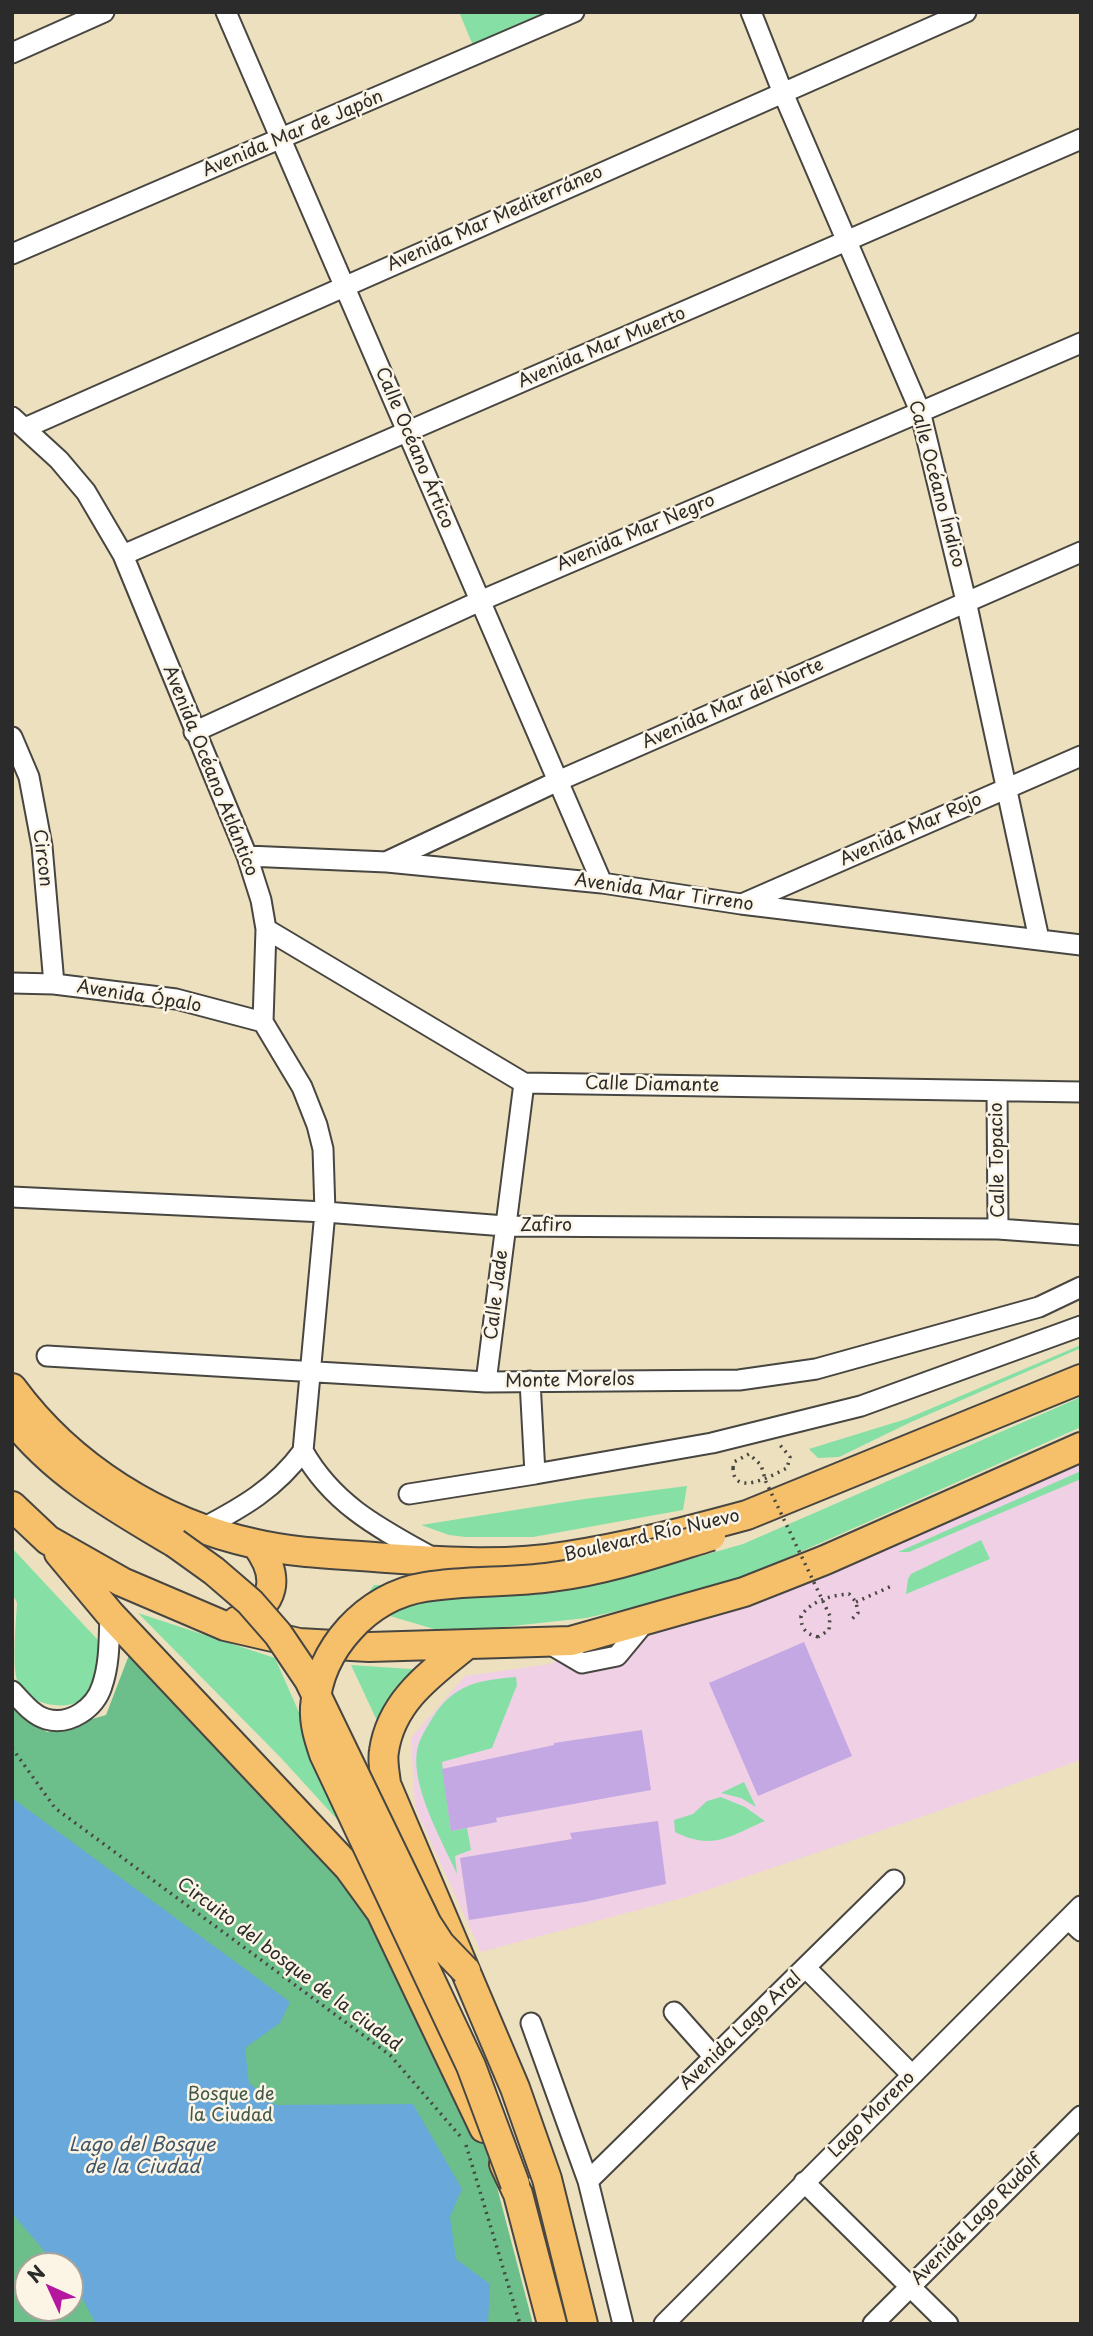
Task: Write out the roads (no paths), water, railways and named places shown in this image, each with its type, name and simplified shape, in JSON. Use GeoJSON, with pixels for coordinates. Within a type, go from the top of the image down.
{"type":"FeatureCollection","features":[{"type":"Feature","properties":{"kind":"highway","name":"Boulevard Río Nuevo"},"geometry":{"type":"LineString","coordinates":[[12,1388],[54,1437],[108,1481],[158,1512],[256,1544],[324,1553],[440,1562],[488,1562],[565,1557],[747,1515],[1081,1379]]}},
{"type":"Feature","properties":{"kind":"highway"},"geometry":{"type":"LineString","coordinates":[[12,1418],[25,1435],[75,1481],[175,1543],[214,1571],[250,1602],[278,1634],[309,1680],[427,1924],[440,1944],[466,1971]]}},
{"type":"Feature","properties":{"kind":"highway"},"geometry":{"type":"LineString","coordinates":[[48,1540],[122,1582],[225,1626],[299,1643],[369,1647],[571,1641],[744,1592],[825,1560],[1081,1447]]}},
{"type":"Feature","properties":{"kind":"highway"},"geometry":{"type":"LineString","coordinates":[[12,1506],[48,1540],[110,1614],[367,1890],[381,1912],[467,2095],[515,2184]]}},
{"type":"Feature","properties":{"kind":"highway"},"geometry":{"type":"LineString","coordinates":[[552,2324],[515,2184],[466,2054],[324,1754],[316,1720],[319,1684],[329,1657],[344,1634],[368,1612],[394,1597],[423,1587],[551,1577],[596,1569],[711,1536],[747,1515]]}},
{"type":"Feature","properties":{"kind":"highway"},"geometry":{"type":"LineString","coordinates":[[225,1626],[252,1615],[265,1602],[273,1582],[268,1561],[256,1544]]}},
{"type":"Feature","properties":{"kind":"highway"},"geometry":{"type":"LineString","coordinates":[[465,1646],[423,1680],[404,1701],[391,1724],[383,1753],[386,1784],[515,2088],[547,2179],[583,2324]]}},
{"type":"Feature","properties":{"kind":"street"},"geometry":{"type":"LineString","coordinates":[[12,53],[104,12]]}},
{"type":"Feature","properties":{"kind":"street","name":"Calle Océano Ártico"},"geometry":{"type":"LineString","coordinates":[[226,12],[602,883]]}},
{"type":"Feature","properties":{"kind":"street","name":"Avenida Mar de Japón"},"geometry":{"type":"LineString","coordinates":[[12,254],[573,12]]}},
{"type":"Feature","properties":{"kind":"street","name":"Calle Océano Índico"},"geometry":{"type":"LineString","coordinates":[[751,12],[783,93],[920,411],[966,601],[1039,939]]}},
{"type":"Feature","properties":{"kind":"street","name":"Avenida Mar Mediterráneo"},"geometry":{"type":"LineString","coordinates":[[19,422],[344,285],[966,12]]}},
{"type":"Feature","properties":{"kind":"street","name":"Avenida Mar Muerto"},"geometry":{"type":"LineString","coordinates":[[123,555],[1081,139]]}},
{"type":"Feature","properties":{"kind":"street","name":"Avenida Mar Negro"},"geometry":{"type":"LineString","coordinates":[[194,732],[480,601],[1081,343]]}},
{"type":"Feature","properties":{"kind":"street","name":"Avenida Océano Atlántico"},"geometry":{"type":"LineString","coordinates":[[19,422],[59,460],[86,492],[123,555],[247,856],[261,900],[266,929],[263,1022]]}},
{"type":"Feature","properties":{"kind":"street","name":"Avenida Mar del Norte"},"geometry":{"type":"LineString","coordinates":[[387,862],[558,781],[1081,552]]}},
{"type":"Feature","properties":{"kind":"street","name":"Circon"},"geometry":{"type":"LineString","coordinates":[[12,737],[29,777],[42,846],[54,984]]}},
{"type":"Feature","properties":{"kind":"street","name":"Avenida Mar Rojo"},"geometry":{"type":"LineString","coordinates":[[741,904],[1081,756]]}},
{"type":"Feature","properties":{"kind":"street","name":"Avenida Mar Tirreno"},"geometry":{"type":"LineString","coordinates":[[247,856],[387,862],[602,883],[741,904],[1081,945]]}},
{"type":"Feature","properties":{"kind":"street","name":"Calle Diamante"},"geometry":{"type":"LineString","coordinates":[[266,929],[524,1083],[1081,1093]]}},
{"type":"Feature","properties":{"kind":"street","name":"Avenida Ópalo"},"geometry":{"type":"LineString","coordinates":[[12,983],[54,984],[176,999],[263,1022]]}},
{"type":"Feature","properties":{"kind":"street"},"geometry":{"type":"LineString","coordinates":[[263,1022],[302,1087],[323,1149],[325,1212],[303,1451],[315,1473],[332,1493],[370,1523],[440,1562]]}},
{"type":"Feature","properties":{"kind":"street","name":"Calle Jade"},"geometry":{"type":"LineString","coordinates":[[486,1382],[524,1083]]}},
{"type":"Feature","properties":{"kind":"street","name":"Calle Topacio"},"geometry":{"type":"LineString","coordinates":[[997,1091],[998,1229]]}},
{"type":"Feature","properties":{"kind":"street","name":"Zafiro"},"geometry":{"type":"LineString","coordinates":[[12,1197],[325,1212],[505,1226],[998,1229],[1081,1235]]}},
{"type":"Feature","properties":{"kind":"street","name":"Monte Morelos"},"geometry":{"type":"LineString","coordinates":[[47,1356],[486,1382],[739,1380],[816,1369],[1039,1307],[1081,1287]]}},
{"type":"Feature","properties":{"kind":"street"},"geometry":{"type":"LineString","coordinates":[[410,1494],[712,1443],[860,1406],[1081,1326]]}},
{"type":"Feature","properties":{"kind":"street"},"geometry":{"type":"LineString","coordinates":[[530,1381],[535,1474]]}},
{"type":"Feature","properties":{"kind":"street"},"geometry":{"type":"LineString","coordinates":[[203,1528],[248,1504],[279,1478],[303,1451]]}},
{"type":"Feature","properties":{"kind":"street"},"geometry":{"type":"LineString","coordinates":[[12,1691],[30,1709],[46,1719],[63,1720],[78,1716],[94,1703],[102,1687],[108,1656],[110,1614]]}},
{"type":"Feature","properties":{"kind":"street","name":"Avenida Lago Aral"},"geometry":{"type":"LineString","coordinates":[[589,2181],[894,1880]]}},
{"type":"Feature","properties":{"kind":"street","name":"Lago Moreno"},"geometry":{"type":"LineString","coordinates":[[664,2324],[912,2075],[1077,1919]]}},
{"type":"Feature","properties":{"kind":"street"},"geometry":{"type":"LineString","coordinates":[[806,1968],[912,2075]]}},
{"type":"Feature","properties":{"kind":"street"},"geometry":{"type":"LineString","coordinates":[[674,2012],[714,2057]]}},
{"type":"Feature","properties":{"kind":"street"},"geometry":{"type":"LineString","coordinates":[[531,2023],[589,2181],[623,2324]]}},
{"type":"Feature","properties":{"kind":"street","name":"Avenida Lago Rudolf"},"geometry":{"type":"LineString","coordinates":[[873,2324],[1081,2116]]}},
{"type":"Feature","properties":{"kind":"street"},"geometry":{"type":"LineString","coordinates":[[804,2182],[947,2324]]}},
{"type":"Feature","properties":{"kind":"water","name":"Lago del Bosque de la Ciudad"},"geometry":{"type":"Polygon","coordinates":[[[12,1798],[290,2002],[280,2023],[245,2048],[249,2083],[275,2105],[413,2104],[462,2189],[450,2217],[456,2259],[490,2284],[488,2324],[96,2324],[84,2302],[84,2252],[45,2252],[12,2213],[12,1798]]]}},
{"type":"Feature","properties":{"kind":"park label","name":"Bosque de la Ciudad"},"geometry":{"type":"Point","coordinates":[231,2105]}}]}
